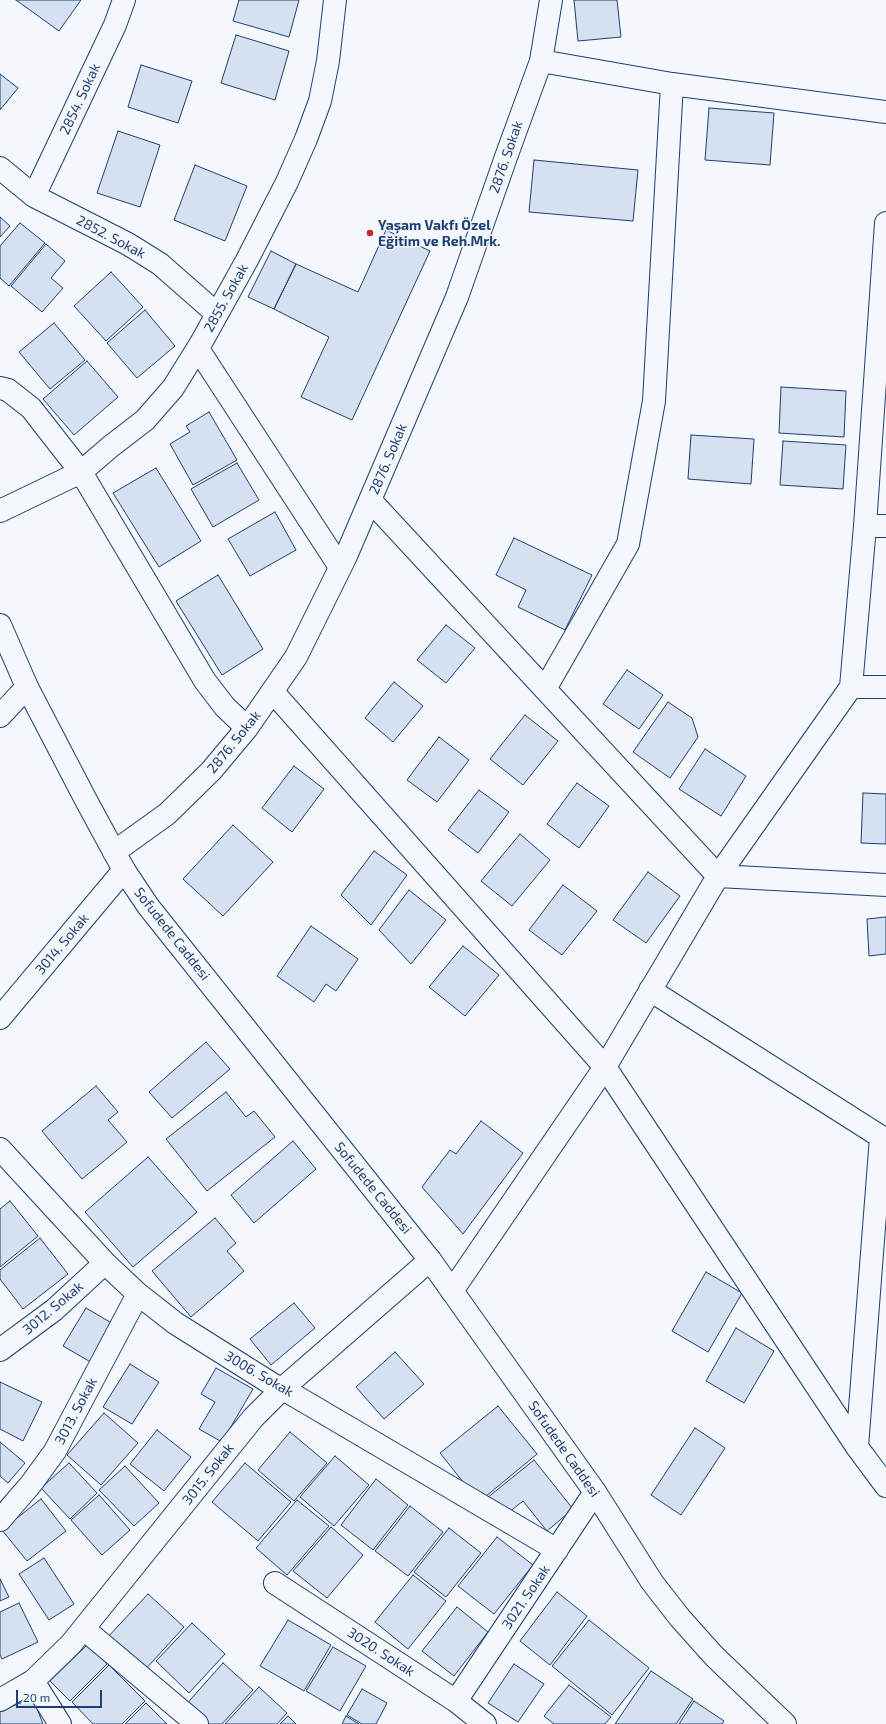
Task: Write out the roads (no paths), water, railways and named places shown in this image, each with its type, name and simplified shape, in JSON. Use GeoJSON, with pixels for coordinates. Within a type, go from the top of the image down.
{"type":"FeatureCollection","features":[{"type":"Feature","properties":{"kind":"street","name":"2854. Sokak"},"geometry":{"type":"LineString","coordinates":[[34,196],[115,25],[124,0]]}},
{"type":"Feature","properties":{"kind":"street","name":"2855. Sokak"},"geometry":{"type":"LineString","coordinates":[[0,511],[81,472],[145,420],[173,388],[198,349],[217,314],[283,190],[306,139],[320,101],[328,61],[335,0]]}},
{"type":"Feature","properties":{"kind":"street","name":"2876. Sokak"},"geometry":{"type":"LineString","coordinates":[[119,861],[211,771],[247,728],[296,657],[340,567],[370,500],[457,297],[541,61],[551,0]]}},
{"type":"Feature","properties":{"kind":"street"},"geometry":{"type":"LineString","coordinates":[[541,61],[672,84],[886,112]]}},
{"type":"Feature","properties":{"kind":"street"},"geometry":{"type":"LineString","coordinates":[[545,689],[628,544],[654,401],[672,84]]}},
{"type":"Feature","properties":{"kind":"street","name":"2852. Sokak"},"geometry":{"type":"LineString","coordinates":[[0,168],[34,196],[128,244],[160,264],[217,314]]}},
{"type":"Feature","properties":{"kind":"street"},"geometry":{"type":"LineString","coordinates":[[452,1291],[605,1067],[718,876],[851,687],[876,526],[886,223]]}},
{"type":"Feature","properties":{"kind":"street"},"geometry":{"type":"LineString","coordinates":[[198,349],[340,567]]}},
{"type":"Feature","properties":{"kind":"street"},"geometry":{"type":"LineString","coordinates":[[0,388],[8,390],[31,408],[81,472],[205,682],[225,707],[247,728]]}},
{"type":"Feature","properties":{"kind":"street"},"geometry":{"type":"LineString","coordinates":[[370,500],[718,876],[886,885]]}},
{"type":"Feature","properties":{"kind":"street","name":"Sofudede Caddesi"},"geometry":{"type":"LineString","coordinates":[[0,625],[27,687],[119,861],[148,906],[430,1260],[595,1492],[648,1576],[680,1618],[714,1656],[785,1724]]}},
{"type":"Feature","properties":{"kind":"street"},"geometry":{"type":"LineString","coordinates":[[0,716],[27,687]]}},
{"type":"Feature","properties":{"kind":"street"},"geometry":{"type":"LineString","coordinates":[[851,687],[886,687]]}},
{"type":"Feature","properties":{"kind":"street"},"geometry":{"type":"LineString","coordinates":[[273,692],[605,1067],[857,1447],[886,1486]]}},
{"type":"Feature","properties":{"kind":"street","name":"3014. Sokak"},"geometry":{"type":"LineString","coordinates":[[0,1018],[119,861]]}},
{"type":"Feature","properties":{"kind":"street"},"geometry":{"type":"LineString","coordinates":[[650,990],[883,1138],[857,1447]]}},
{"type":"Feature","properties":{"kind":"street","name":"3006. Sokak"},"geometry":{"type":"LineString","coordinates":[[0,1149],[105,1263],[138,1294],[175,1323],[282,1389],[557,1550]]}},
{"type":"Feature","properties":{"kind":"street","name":"3015. Sokak"},"geometry":{"type":"LineString","coordinates":[[0,1700],[33,1681],[71,1644],[253,1418],[282,1389],[430,1260]]}},
{"type":"Feature","properties":{"kind":"street","name":"3012. Sokak"},"geometry":{"type":"LineString","coordinates":[[0,1350],[54,1310],[105,1263]]}},
{"type":"Feature","properties":{"kind":"street","name":"3013. Sokak"},"geometry":{"type":"LineString","coordinates":[[0,1520],[31,1484],[55,1451],[138,1294]]}},
{"type":"Feature","properties":{"kind":"street","name":"3021. Sokak"},"geometry":{"type":"LineString","coordinates":[[456,1701],[595,1492]]}},
{"type":"Feature","properties":{"kind":"street","name":"3020. Sokak"},"geometry":{"type":"LineString","coordinates":[[275,1583],[456,1701],[486,1724]]}},
{"type":"Feature","properties":{"kind":"street"},"geometry":{"type":"LineString","coordinates":[[84,1629],[197,1724]]}},
{"type":"Feature","properties":{"kind":"street"},"geometry":{"type":"LineString","coordinates":[[33,1681],[60,1724]]}},
{"type":"Feature","properties":{"kind":"place","name":"Yaşam Vakfı Özel Eğitim ve Reh.Mrk."},"geometry":{"type":"Point","coordinates":[370,233]}}]}
